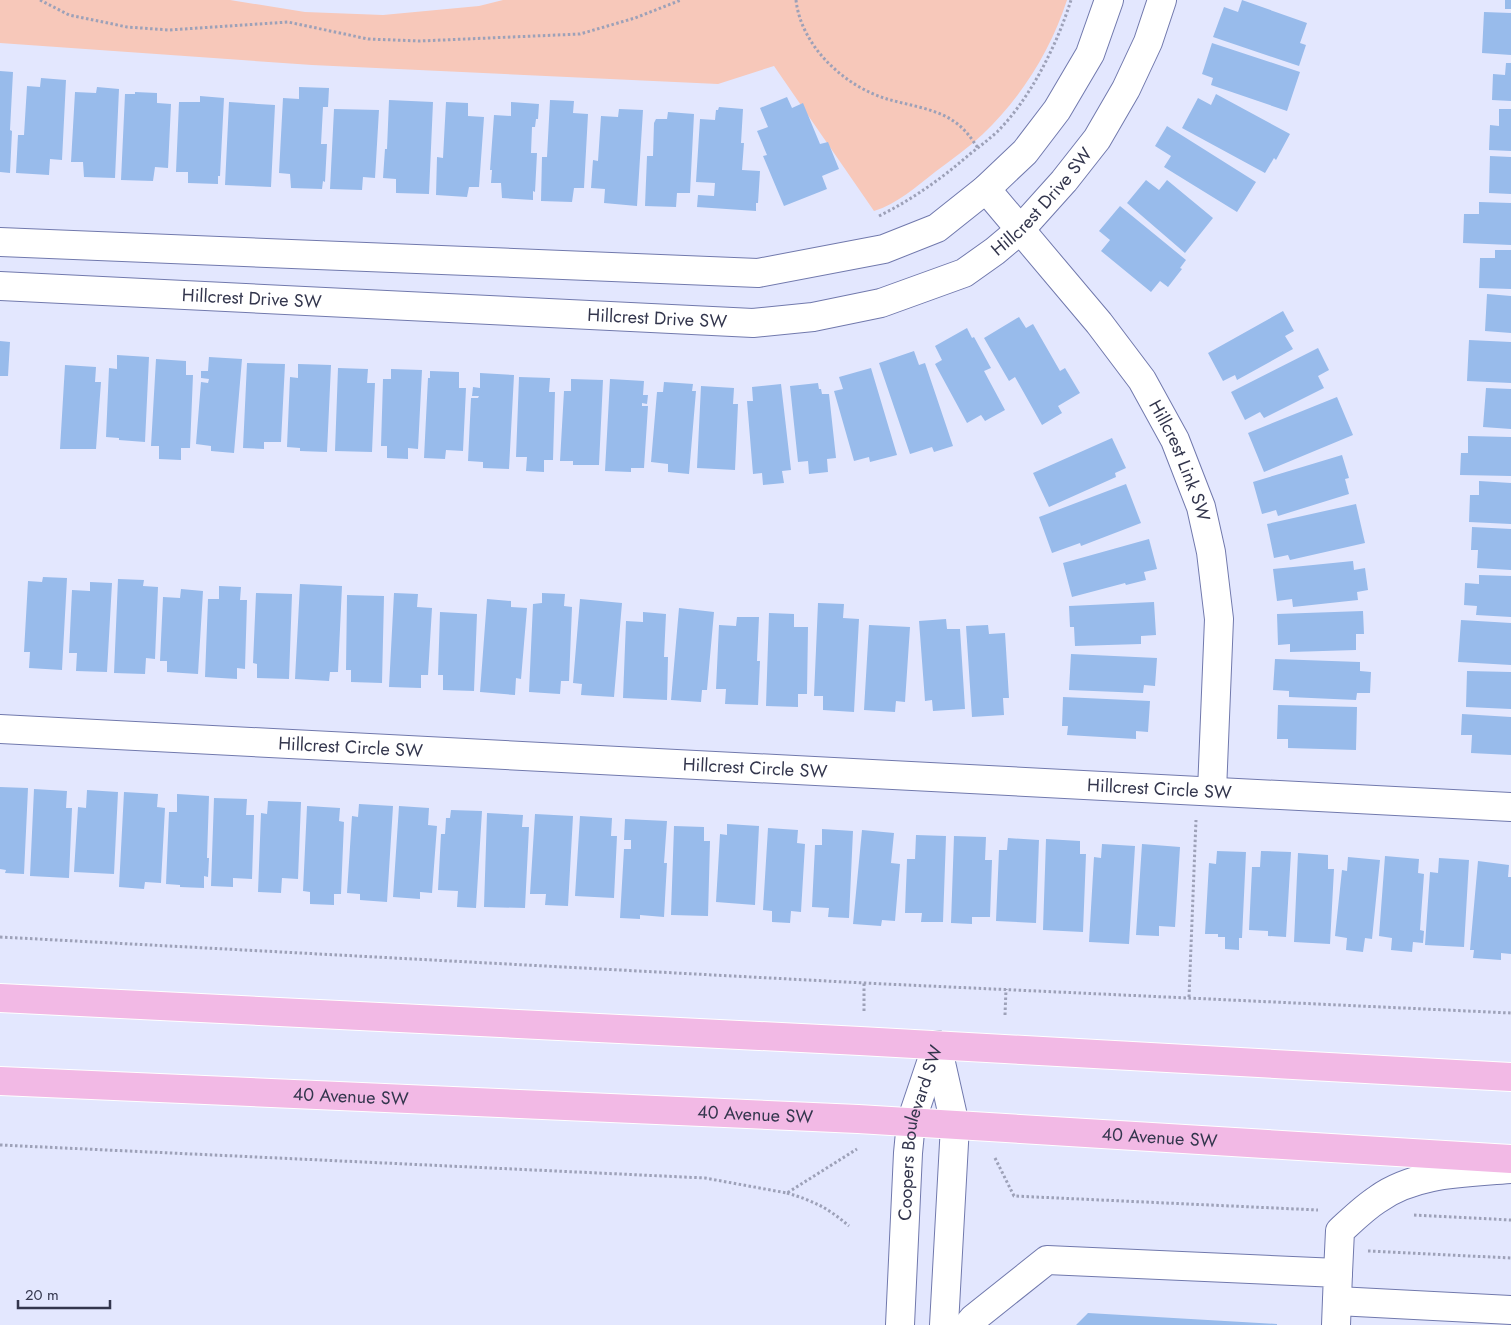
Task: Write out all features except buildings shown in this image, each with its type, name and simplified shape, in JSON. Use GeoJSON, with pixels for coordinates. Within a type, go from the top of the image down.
{"type":"FeatureCollection","features":[{"type":"Feature","properties":{"kind":"main road"},"geometry":{"type":"LineString","coordinates":[[0,998],[937,1045],[1511,1077]]}},
{"type":"Feature","properties":{"kind":"main road","name":"40 Avenue SW"},"geometry":{"type":"LineString","coordinates":[[0,1081],[911,1122],[1511,1159]]}},
{"type":"Feature","properties":{"kind":"street"},"geometry":{"type":"LineString","coordinates":[[0,242],[758,273],[884,249],[937,228],[986,189],[1025,152],[1057,110],[1090,54],[1109,0]]}},
{"type":"Feature","properties":{"kind":"street","name":"Hillcrest Drive SW"},"geometry":{"type":"LineString","coordinates":[[0,286],[753,324],[813,317],[881,303],[964,273],[1020,230],[1097,139],[1126,89],[1148,42],[1162,0]]}},
{"type":"Feature","properties":{"kind":"street","name":"Hillcrest Link SW"},"geometry":{"type":"LineString","coordinates":[[986,189],[1099,323],[1142,380],[1176,440],[1202,507],[1211,552],[1219,619],[1212,791]]}},
{"type":"Feature","properties":{"kind":"street","name":"Hillcrest Circle SW"},"geometry":{"type":"LineString","coordinates":[[0,728],[1511,807]]}},
{"type":"Feature","properties":{"kind":"street","name":"Coopers Boulevard SW"},"geometry":{"type":"LineString","coordinates":[[900,1325],[911,1122],[937,1045]]}},
{"type":"Feature","properties":{"kind":"street","name":"Coopers Boulevard SW"},"geometry":{"type":"LineString","coordinates":[[937,1045],[955,1125],[944,1325]]}},
{"type":"Feature","properties":{"kind":"street"},"geometry":{"type":"LineString","coordinates":[[1511,1169],[1438,1175],[1404,1184],[1379,1198],[1361,1212],[1340,1231],[1336,1313],[1511,1310]]}},
{"type":"Feature","properties":{"kind":"street"},"geometry":{"type":"LineString","coordinates":[[968,1325],[973,1319],[1048,1260],[1338,1273]]}},
{"type":"Feature","properties":{"kind":"path"},"geometry":{"type":"LineString","coordinates":[[40,0],[69,15],[127,28],[169,30],[288,22],[368,38],[420,41],[580,34],[635,18],[681,0]]}},
{"type":"Feature","properties":{"kind":"path"},"geometry":{"type":"LineString","coordinates":[[796,0],[801,21],[814,47],[844,78],[886,99],[939,114],[961,126],[978,148]]}},
{"type":"Feature","properties":{"kind":"path"},"geometry":{"type":"LineString","coordinates":[[879,216],[900,206],[940,180],[997,132],[1033,85],[1065,21],[1071,0]]}},
{"type":"Feature","properties":{"kind":"path"},"geometry":{"type":"LineString","coordinates":[[1189,997],[1196,818]]}},
{"type":"Feature","properties":{"kind":"path"},"geometry":{"type":"LineString","coordinates":[[0,937],[864,983],[1511,1013]]}},
{"type":"Feature","properties":{"kind":"path"},"geometry":{"type":"LineString","coordinates":[[864,983],[864,1011]]}},
{"type":"Feature","properties":{"kind":"path"},"geometry":{"type":"LineString","coordinates":[[1004,1015],[1006,989]]}},
{"type":"Feature","properties":{"kind":"path"},"geometry":{"type":"LineString","coordinates":[[0,1145],[705,1178],[787,1193],[814,1201],[834,1213],[849,1226]]}},
{"type":"Feature","properties":{"kind":"path"},"geometry":{"type":"LineString","coordinates":[[787,1193],[857,1149]]}},
{"type":"Feature","properties":{"kind":"path"},"geometry":{"type":"LineString","coordinates":[[995,1158],[1014,1196],[1361,1212]]}},
{"type":"Feature","properties":{"kind":"path"},"geometry":{"type":"LineString","coordinates":[[1411,1215],[1511,1220]]}},
{"type":"Feature","properties":{"kind":"path"},"geometry":{"type":"LineString","coordinates":[[1367,1251],[1511,1258]]}},
{"type":"Feature","properties":{"kind":"shaded area"},"geometry":{"type":"Polygon","coordinates":[[[0,0],[230,0],[305,12],[383,15],[479,6],[503,0],[1067,0],[1043,55],[1022,89],[997,120],[971,144],[914,189],[891,204],[874,211],[774,66],[718,84],[312,65],[0,43],[0,0]]]}}]}
